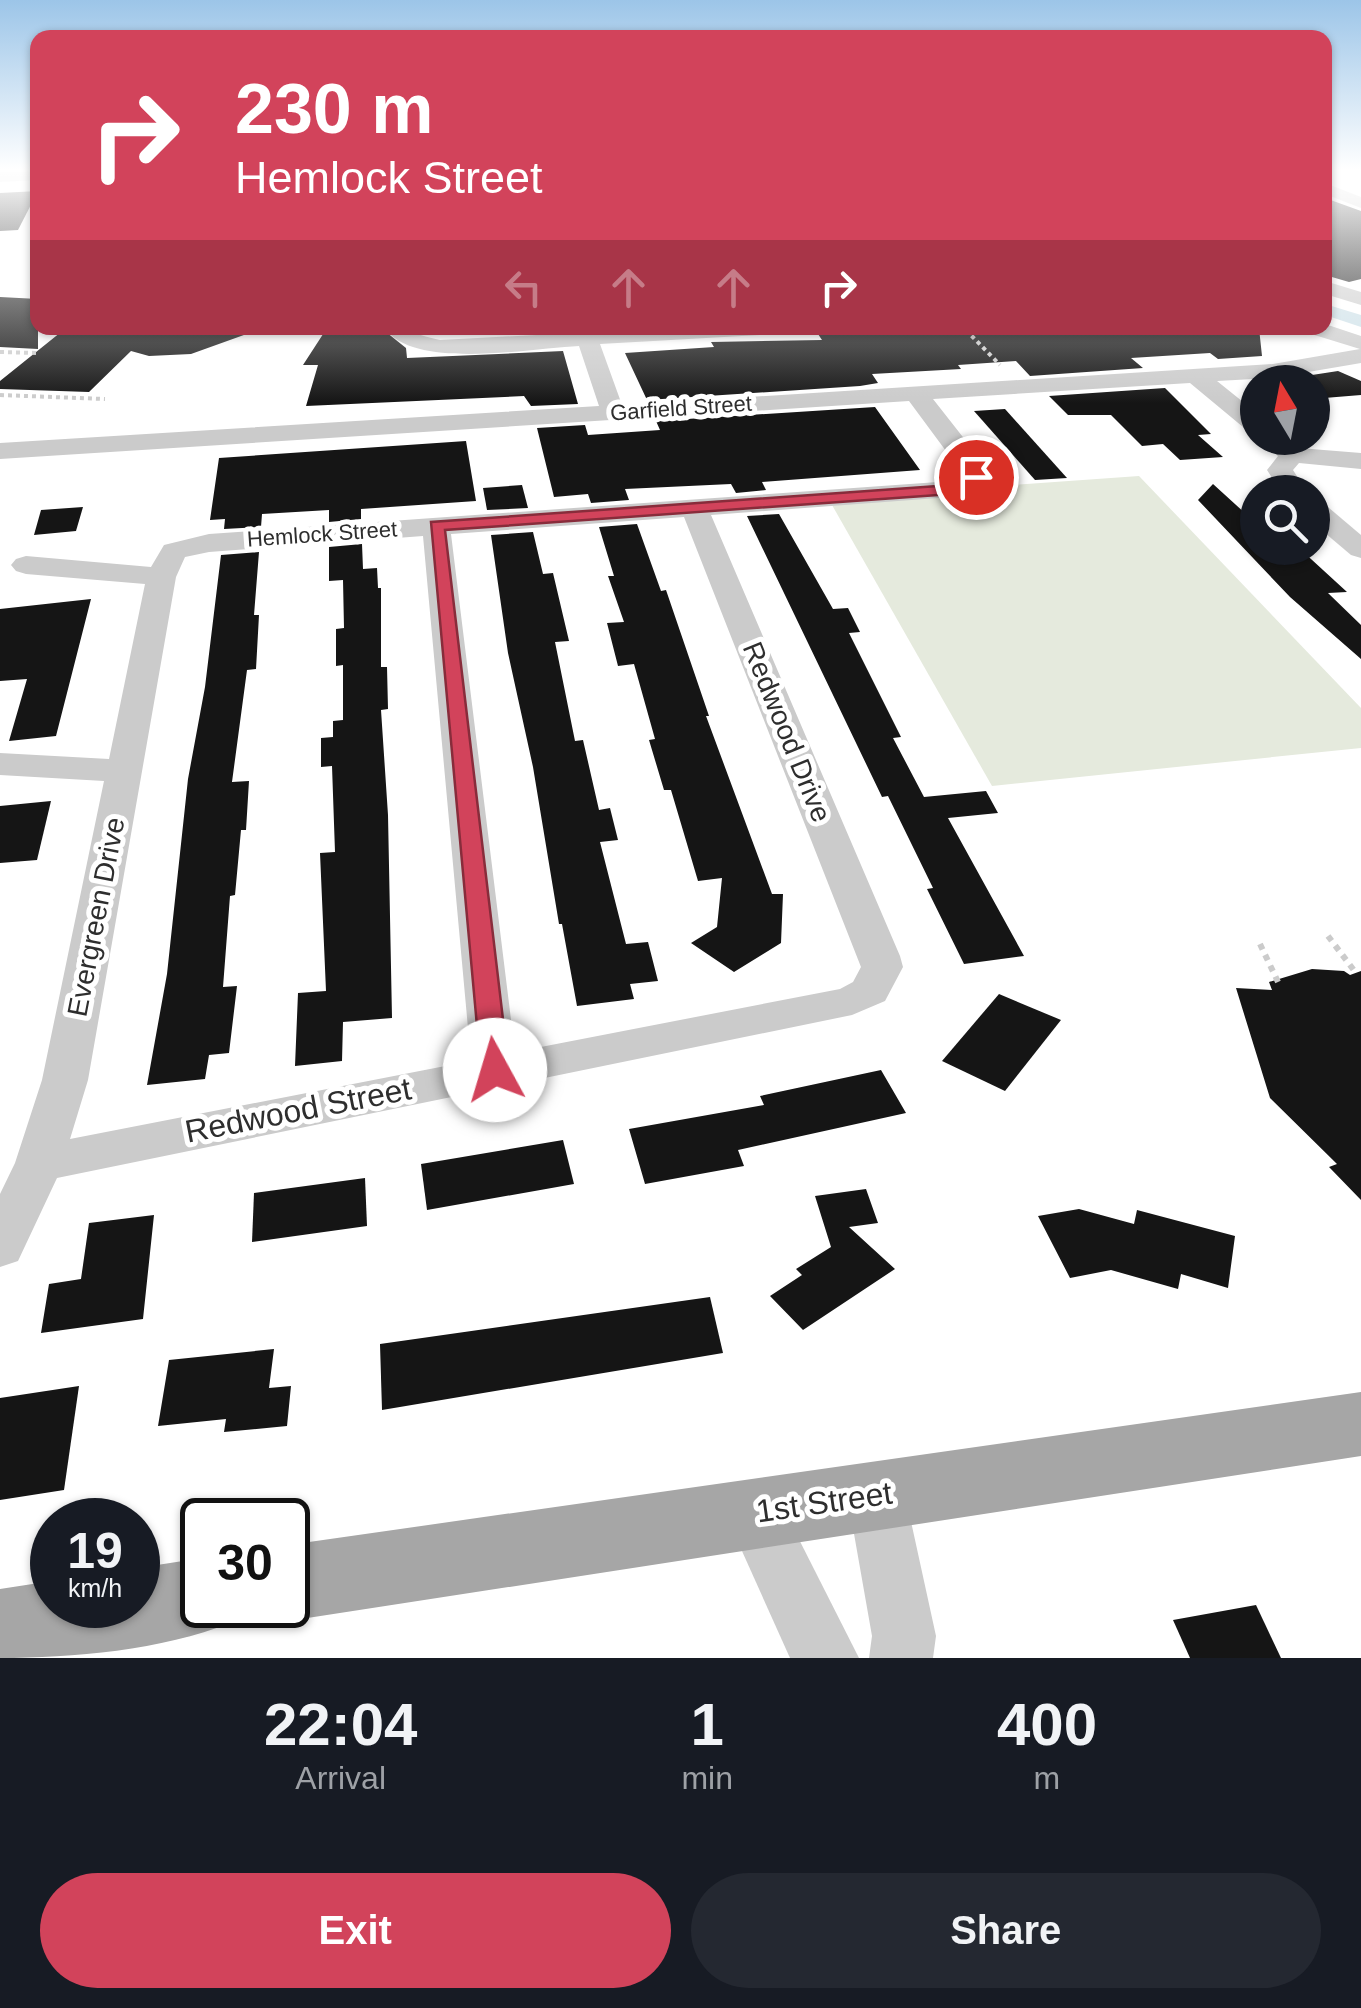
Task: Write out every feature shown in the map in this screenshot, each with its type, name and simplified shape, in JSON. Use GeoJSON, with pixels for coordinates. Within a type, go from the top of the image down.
{"type":"FeatureCollection","features":[{"type":"Feature","properties":{"kind":"main road","name":"1st Street"},"geometry":{"type":"LineString","coordinates":[[310,1580],[1361,1424]]}},
{"type":"Feature","properties":{"kind":"main road"},"geometry":{"type":"LineString","coordinates":[[0,1628],[180,1599]]}},
{"type":"Feature","properties":{"kind":"street"},"geometry":{"type":"LineString","coordinates":[[1332,289],[1361,299]]}},
{"type":"Feature","properties":{"kind":"street"},"geometry":{"type":"LineString","coordinates":[[1332,333],[1361,343]]}},
{"type":"Feature","properties":{"kind":"street"},"geometry":{"type":"LineString","coordinates":[[404,335],[414,342],[440,347],[644,335]]}},
{"type":"Feature","properties":{"kind":"street"},"geometry":{"type":"LineString","coordinates":[[587,338],[613,413]]}},
{"type":"Feature","properties":{"kind":"street","name":"Garfield Street"},"geometry":{"type":"LineString","coordinates":[[0,451],[1196,376],[1305,368],[1361,356]]}},
{"type":"Feature","properties":{"kind":"street"},"geometry":{"type":"LineString","coordinates":[[1196,376],[1240,412]]}},
{"type":"Feature","properties":{"kind":"street","name":"Hemlock Street"},"geometry":{"type":"LineString","coordinates":[[161,577],[170,555],[183,546],[938,490],[960,486],[976,477],[975,470],[916,394]]}},
{"type":"Feature","properties":{"kind":"street"},"geometry":{"type":"LineString","coordinates":[[1283,475],[1280,470],[1292,456],[1361,461]]}},
{"type":"Feature","properties":{"kind":"street","name":"Redwood Drive"},"geometry":{"type":"LineString","coordinates":[[694,508],[880,956]]}},
{"type":"Feature","properties":{"kind":"street"},"geometry":{"type":"LineString","coordinates":[[1330,523],[1361,549]]}},
{"type":"Feature","properties":{"kind":"street"},"geometry":{"type":"LineString","coordinates":[[436,526],[495,1070]]}},
{"type":"Feature","properties":{"kind":"street"},"geometry":{"type":"LineString","coordinates":[[26,564],[161,577]]}},
{"type":"Feature","properties":{"kind":"street","name":"Evergreen Drive"},"geometry":{"type":"LineString","coordinates":[[0,1247],[39,1163],[65,1080],[161,577]]}},
{"type":"Feature","properties":{"kind":"street"},"geometry":{"type":"LineString","coordinates":[[0,764],[124,772]]}},
{"type":"Feature","properties":{"kind":"street","name":"Redwood Street"},"geometry":{"type":"LineString","coordinates":[[39,1163],[852,1001],[870,991],[879,977],[880,956]]}},
{"type":"Feature","properties":{"kind":"street"},"geometry":{"type":"LineString","coordinates":[[876,1494],[904,1636],[901,1658]]}},
{"type":"Feature","properties":{"kind":"street"},"geometry":{"type":"LineString","coordinates":[[754,1511],[817,1646],[827,1658]]}},
{"type":"Feature","properties":{"kind":"path"},"geometry":{"type":"LineString","coordinates":[[971,335],[1002,367]]}},
{"type":"Feature","properties":{"kind":"path"},"geometry":{"type":"LineString","coordinates":[[0,352],[38,353]]}},
{"type":"Feature","properties":{"kind":"path"},"geometry":{"type":"LineString","coordinates":[[7,390],[0,395],[105,399]]}},
{"type":"Feature","properties":{"kind":"path"},"geometry":{"type":"LineString","coordinates":[[1328,936],[1356,973]]}},
{"type":"Feature","properties":{"kind":"path"},"geometry":{"type":"LineString","coordinates":[[1260,944],[1279,984]]}},
{"type":"Feature","properties":{"kind":"shaded area"},"geometry":{"type":"Polygon","coordinates":[[[1139,476],[1361,708],[1361,748],[992,786],[828,498],[1139,476]]]}},
{"type":"Feature","properties":{"kind":"building"},"geometry":{"type":"Polygon","coordinates":[[[1332,248],[1361,248],[1361,279],[1349,282],[1332,277],[1332,248]]]}},
{"type":"Feature","properties":{"kind":"building"},"geometry":{"type":"Polygon","coordinates":[[[0,297],[30,299],[30,335],[38,335],[38,349],[0,347],[0,297]]]}},
{"type":"Feature","properties":{"kind":"building"},"geometry":{"type":"Polygon","coordinates":[[[57,335],[244,335],[191,354],[149,356],[131,351],[89,392],[0,389],[0,381],[57,335]]]}},
{"type":"Feature","properties":{"kind":"building"},"geometry":{"type":"Polygon","coordinates":[[[322,335],[390,335],[406,348],[407,358],[563,351],[578,404],[531,406],[524,396],[306,406],[318,365],[303,365],[322,335]]]}},
{"type":"Feature","properties":{"kind":"building"},"geometry":{"type":"Polygon","coordinates":[[[819,335],[1260,335],[1262,356],[1218,359],[1210,353],[1131,358],[1143,368],[1030,376],[1016,361],[958,365],[961,369],[872,374],[878,383],[860,386],[647,400],[625,353],[714,347],[711,342],[822,340],[819,335]]]}},
{"type":"Feature","properties":{"kind":"building"},"geometry":{"type":"Polygon","coordinates":[[[1338,371],[1361,381],[1361,395],[1330,398],[1330,372],[1338,371]]]}},
{"type":"Feature","properties":{"kind":"building"},"geometry":{"type":"Polygon","coordinates":[[[1165,388],[1211,434],[1198,435],[1223,457],[1180,460],[1163,444],[1142,446],[1111,415],[1068,415],[1049,396],[1165,388]]]}},
{"type":"Feature","properties":{"kind":"building"},"geometry":{"type":"Polygon","coordinates":[[[875,407],[920,470],[762,482],[766,490],[736,493],[731,484],[625,489],[629,500],[591,503],[588,494],[554,497],[537,428],[585,425],[588,435],[660,430],[656,421],[875,407]]]}},
{"type":"Feature","properties":{"kind":"building"},"geometry":{"type":"Polygon","coordinates":[[[1005,409],[1067,478],[1035,480],[974,411],[1005,409]]]}},
{"type":"Feature","properties":{"kind":"building"},"geometry":{"type":"Polygon","coordinates":[[[466,441],[476,501],[361,509],[361,519],[329,522],[329,510],[262,514],[261,527],[224,529],[225,519],[210,520],[219,458],[466,441]]]}},
{"type":"Feature","properties":{"kind":"building"},"geometry":{"type":"Polygon","coordinates":[[[1213,484],[1240,509],[1240,544],[1198,500],[1213,484]]]}},
{"type":"Feature","properties":{"kind":"building"},"geometry":{"type":"Polygon","coordinates":[[[522,485],[528,508],[487,510],[483,488],[522,485]]]}},
{"type":"Feature","properties":{"kind":"building"},"geometry":{"type":"Polygon","coordinates":[[[83,507],[76,531],[34,535],[41,510],[83,507]]]}},
{"type":"Feature","properties":{"kind":"building"},"geometry":{"type":"Polygon","coordinates":[[[779,514],[833,609],[848,608],[860,632],[849,633],[901,737],[893,738],[924,797],[986,791],[998,813],[948,818],[1024,956],[964,964],[927,889],[933,888],[888,796],[882,797],[747,516],[779,514]]]}},
{"type":"Feature","properties":{"kind":"building"},"geometry":{"type":"Polygon","coordinates":[[[637,524],[661,591],[666,590],[706,716],[772,894],[783,894],[781,943],[734,972],[691,943],[717,927],[722,878],[698,881],[671,790],[664,790],[649,740],[655,739],[634,664],[618,666],[607,623],[624,622],[608,576],[614,576],[599,527],[637,524]]]}},
{"type":"Feature","properties":{"kind":"building"},"geometry":{"type":"Polygon","coordinates":[[[533,532],[543,574],[553,573],[569,641],[555,642],[575,741],[583,740],[599,810],[610,808],[618,840],[600,842],[626,944],[648,942],[658,981],[630,984],[634,999],[577,1006],[559,924],[533,767],[508,653],[491,535],[533,532]]]}},
{"type":"Feature","properties":{"kind":"building"},"geometry":{"type":"Polygon","coordinates":[[[362,544],[363,569],[377,568],[381,588],[381,667],[387,667],[388,709],[381,710],[388,815],[392,1018],[343,1022],[342,1061],[295,1066],[298,993],[326,991],[320,853],[335,852],[332,766],[321,767],[321,738],[333,737],[333,721],[343,720],[343,665],[336,666],[336,629],[344,628],[343,580],[329,581],[329,547],[362,544]]]}},
{"type":"Feature","properties":{"kind":"building"},"geometry":{"type":"Polygon","coordinates":[[[259,552],[254,615],[259,615],[256,669],[247,670],[232,782],[249,781],[246,830],[241,830],[235,895],[230,896],[223,987],[237,986],[229,1053],[209,1055],[205,1079],[147,1085],[167,974],[188,779],[205,687],[221,555],[259,552]]]}},
{"type":"Feature","properties":{"kind":"building"},"geometry":{"type":"Polygon","coordinates":[[[1260,565],[1318,565],[1347,592],[1328,593],[1361,625],[1361,659],[1260,565]]]}},
{"type":"Feature","properties":{"kind":"building"},"geometry":{"type":"Polygon","coordinates":[[[91,599],[56,736],[9,741],[27,679],[0,681],[0,609],[91,599]]]}},
{"type":"Feature","properties":{"kind":"building"},"geometry":{"type":"Polygon","coordinates":[[[51,801],[37,860],[0,863],[0,806],[51,801]]]}},
{"type":"Feature","properties":{"kind":"building"},"geometry":{"type":"Polygon","coordinates":[[[1312,969],[1344,971],[1350,975],[1361,971],[1361,1200],[1329,1167],[1337,1164],[1270,1098],[1236,988],[1272,990],[1269,982],[1312,969]]]}},
{"type":"Feature","properties":{"kind":"building"},"geometry":{"type":"Polygon","coordinates":[[[999,994],[1061,1020],[1005,1091],[942,1061],[999,994]]]}},
{"type":"Feature","properties":{"kind":"building"},"geometry":{"type":"Polygon","coordinates":[[[881,1070],[906,1113],[738,1150],[744,1166],[645,1184],[629,1129],[764,1105],[760,1096],[881,1070]]]}},
{"type":"Feature","properties":{"kind":"building"},"geometry":{"type":"Polygon","coordinates":[[[563,1140],[574,1184],[427,1210],[421,1164],[563,1140]]]}},
{"type":"Feature","properties":{"kind":"building"},"geometry":{"type":"Polygon","coordinates":[[[365,1178],[367,1226],[252,1242],[254,1193],[365,1178]]]}},
{"type":"Feature","properties":{"kind":"building"},"geometry":{"type":"Polygon","coordinates":[[[866,1189],[878,1223],[849,1227],[895,1269],[803,1330],[770,1296],[802,1275],[796,1269],[831,1247],[815,1196],[866,1189]]]}},
{"type":"Feature","properties":{"kind":"building"},"geometry":{"type":"Polygon","coordinates":[[[1079,1209],[1134,1224],[1137,1210],[1235,1236],[1228,1288],[1181,1274],[1178,1289],[1111,1270],[1070,1278],[1038,1216],[1079,1209]]]}},
{"type":"Feature","properties":{"kind":"building"},"geometry":{"type":"Polygon","coordinates":[[[154,1215],[143,1319],[41,1333],[49,1284],[81,1279],[89,1223],[154,1215]]]}},
{"type":"Feature","properties":{"kind":"building"},"geometry":{"type":"Polygon","coordinates":[[[710,1297],[723,1353],[382,1410],[380,1344],[710,1297]]]}},
{"type":"Feature","properties":{"kind":"building"},"geometry":{"type":"Polygon","coordinates":[[[274,1349],[269,1388],[291,1386],[287,1426],[224,1432],[226,1419],[158,1426],[169,1360],[274,1349]]]}},
{"type":"Feature","properties":{"kind":"building"},"geometry":{"type":"Polygon","coordinates":[[[79,1386],[64,1490],[0,1500],[0,1398],[79,1386]]]}},
{"type":"Feature","properties":{"kind":"building"},"geometry":{"type":"Polygon","coordinates":[[[1256,1605],[1281,1658],[1190,1658],[1173,1620],[1256,1605]]]}},
{"type":"Feature","properties":{"kind":"waterway"},"geometry":{"type":"LineString","coordinates":[[1332,311],[1361,321]]}},
{"type":"Feature","properties":{"kind":"route"},"geometry":{"type":"LineString","coordinates":[[495,1070],[436,526],[938,490],[960,486],[976,477]]}}]}
